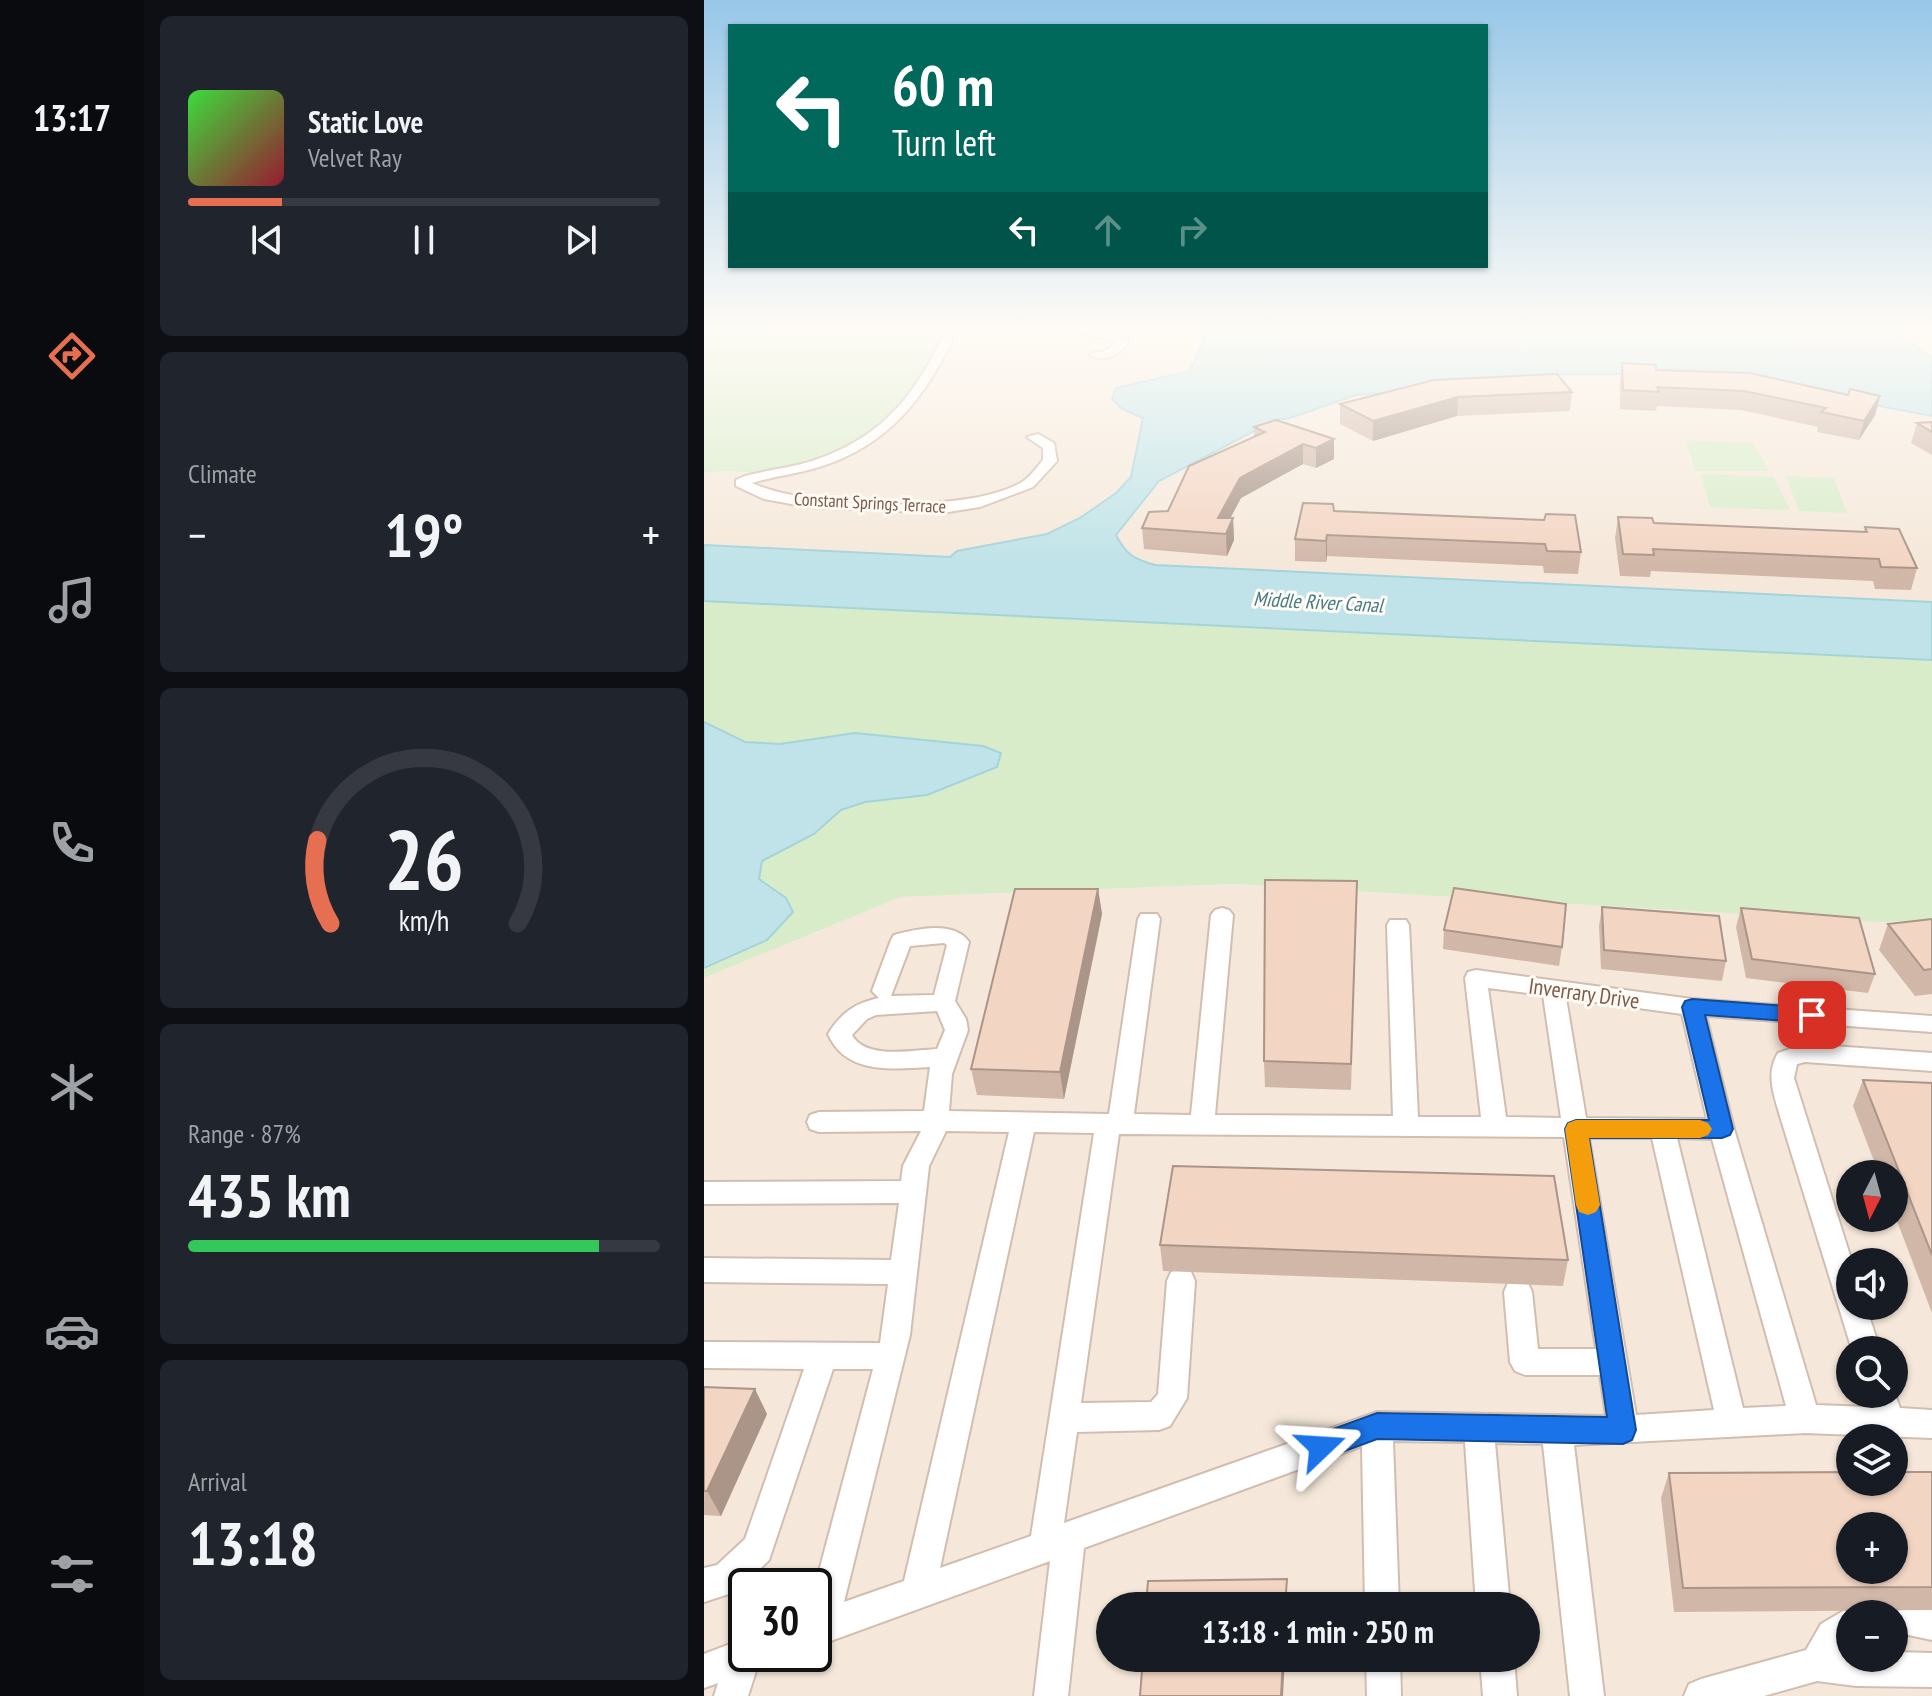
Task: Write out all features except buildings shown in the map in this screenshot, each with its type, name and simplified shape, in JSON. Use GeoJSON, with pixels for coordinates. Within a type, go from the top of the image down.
{"type":"FeatureCollection","features":[{"type":"Feature","properties":{"kind":"street","name":"Constant Springs Terrace"},"geometry":{"type":"LineString","coordinates":[[908,406],[895,423],[876,436],[819,463],[753,477],[741,483],[769,496],[808,503],[942,509],[975,504],[1028,484],[1050,461],[1049,446],[1033,437]]}},
{"type":"Feature","properties":{"kind":"street"},"geometry":{"type":"LineString","coordinates":[[1202,1125],[1222,915]]}},
{"type":"Feature","properties":{"kind":"street"},"geometry":{"type":"LineString","coordinates":[[1051,1696],[1064,1418],[1149,919]]}},
{"type":"Feature","properties":{"kind":"street"},"geometry":{"type":"LineString","coordinates":[[1398,925],[1406,1127]]}},
{"type":"Feature","properties":{"kind":"street"},"geometry":{"type":"LineString","coordinates":[[883,991],[902,940],[948,935],[958,942],[943,1002]]}},
{"type":"Feature","properties":{"kind":"street","name":"Inverrary Drive"},"geometry":{"type":"LineString","coordinates":[[1495,1129],[1476,978],[1692,1007],[1932,1024]]}},
{"type":"Feature","properties":{"kind":"street"},"geometry":{"type":"LineString","coordinates":[[1553,989],[1623,1430]]}},
{"type":"Feature","properties":{"kind":"street"},"geometry":{"type":"LineString","coordinates":[[832,1576],[896,1335],[916,1166],[938,1121],[934,1102],[945,1058],[955,1042],[955,1018],[943,1002]]}},
{"type":"Feature","properties":{"kind":"street"},"geometry":{"type":"LineString","coordinates":[[943,1002],[868,1007],[855,1013],[840,1034],[841,1044],[862,1058],[945,1058]]}},
{"type":"Feature","properties":{"kind":"street"},"geometry":{"type":"LineString","coordinates":[[1692,1007],[1722,1129],[1805,1419]]}},
{"type":"Feature","properties":{"kind":"street"},"geometry":{"type":"LineString","coordinates":[[1836,1255],[1782,1078],[1786,1059],[1804,1053],[1932,1062]]}},
{"type":"Feature","properties":{"kind":"street"},"geometry":{"type":"LineString","coordinates":[[819,1122],[1722,1129]]}},
{"type":"Feature","properties":{"kind":"street"},"geometry":{"type":"LineString","coordinates":[[918,1593],[1024,1123]]}},
{"type":"Feature","properties":{"kind":"street"},"geometry":{"type":"LineString","coordinates":[[1662,1129],[1732,1423]]}},
{"type":"Feature","properties":{"kind":"street"},"geometry":{"type":"LineString","coordinates":[[704,1193],[913,1192]]}},
{"type":"Feature","properties":{"kind":"street"},"geometry":{"type":"LineString","coordinates":[[704,1270],[903,1272]]}},
{"type":"Feature","properties":{"kind":"street"},"geometry":{"type":"LineString","coordinates":[[1064,1418],[1159,1416],[1172,1398],[1181,1281]]}},
{"type":"Feature","properties":{"kind":"street"},"geometry":{"type":"LineString","coordinates":[[1518,1292],[1525,1362],[1612,1362]]}},
{"type":"Feature","properties":{"kind":"street"},"geometry":{"type":"LineString","coordinates":[[704,1355],[890,1356]]}},
{"type":"Feature","properties":{"kind":"street"},"geometry":{"type":"LineString","coordinates":[[704,1585],[726,1579],[758,1549],[823,1356]]}},
{"type":"Feature","properties":{"kind":"street"},"geometry":{"type":"LineString","coordinates":[[832,1624],[1377,1426],[1623,1430],[1805,1419],[1884,1408],[1932,1424]]}},
{"type":"Feature","properties":{"kind":"street"},"geometry":{"type":"LineString","coordinates":[[1377,1426],[1382,1592]]}},
{"type":"Feature","properties":{"kind":"street"},"geometry":{"type":"LineString","coordinates":[[1479,1429],[1492,1592]]}},
{"type":"Feature","properties":{"kind":"street"},"geometry":{"type":"LineString","coordinates":[[1557,1431],[1587,1696]]}},
{"type":"Feature","properties":{"kind":"street"},"geometry":{"type":"LineString","coordinates":[[1908,1617],[1932,1623]]}},
{"type":"Feature","properties":{"kind":"street"},"geometry":{"type":"LineString","coordinates":[[1817,1664],[1836,1634]]}},
{"type":"Feature","properties":{"kind":"street"},"geometry":{"type":"LineString","coordinates":[[704,1671],[728,1662]]}},
{"type":"Feature","properties":{"kind":"street"},"geometry":{"type":"LineString","coordinates":[[1701,1696],[1817,1664],[1856,1669],[1932,1670]]}},
{"type":"Feature","properties":{"kind":"street"},"geometry":{"type":"LineString","coordinates":[[731,1696],[740,1672]]}},
{"type":"Feature","properties":{"kind":"street"},"geometry":{"type":"LineString","coordinates":[[1383,1672],[1384,1696]]}},
{"type":"Feature","properties":{"kind":"street"},"geometry":{"type":"LineString","coordinates":[[1498,1672],[1500,1696]]}},
{"type":"Feature","properties":{"kind":"shaded area"},"geometry":{"type":"Polygon","coordinates":[[[844,406],[1126,406],[1122,409],[1143,418],[1131,477],[1116,493],[1080,518],[1047,534],[950,557],[704,545],[704,473],[752,473],[844,406]]]}},
{"type":"Feature","properties":{"kind":"shaded area"},"geometry":{"type":"Polygon","coordinates":[[[1324,406],[1880,406],[1932,416],[1932,602],[1155,565],[1132,559],[1124,552],[1115,535],[1159,482],[1275,419],[1290,418],[1324,406]]]}},
{"type":"Feature","properties":{"kind":"shaded area"},"geometry":{"type":"Polygon","coordinates":[[[1233,884],[1877,922],[1932,921],[1932,1696],[704,1696],[704,978],[901,897],[1233,884]]]}},
{"type":"Feature","properties":{"kind":"green space"},"geometry":{"type":"Polygon","coordinates":[[[704,406],[905,406],[895,423],[819,463],[752,473],[704,473],[704,406]]]}},
{"type":"Feature","properties":{"kind":"green space"},"geometry":{"type":"Polygon","coordinates":[[[1686,440],[1753,443],[1769,471],[1695,471],[1686,440]]]}},
{"type":"Feature","properties":{"kind":"green space"},"geometry":{"type":"Polygon","coordinates":[[[1701,474],[1774,477],[1790,510],[1710,507],[1701,474]]]}},
{"type":"Feature","properties":{"kind":"green space"},"geometry":{"type":"Polygon","coordinates":[[[1786,476],[1834,478],[1847,513],[1799,511],[1786,476]]]}},
{"type":"Feature","properties":{"kind":"green space"},"geometry":{"type":"Polygon","coordinates":[[[704,601],[1932,660],[1932,921],[1877,922],[1233,884],[901,897],[704,978],[704,601]]]}},
{"type":"Feature","properties":{"kind":"water","name":"Middle River Canal"},"geometry":{"type":"Polygon","coordinates":[[[1119,406],[1324,406],[1275,420],[1159,481],[1116,535],[1123,547],[1141,561],[1155,565],[1932,602],[1932,660],[704,601],[704,545],[950,557],[957,551],[1047,534],[1080,518],[1116,493],[1131,477],[1143,418],[1119,406]]]}},
{"type":"Feature","properties":{"kind":"water"},"geometry":{"type":"Polygon","coordinates":[[[1880,406],[1932,406],[1932,416],[1880,406]]]}},
{"type":"Feature","properties":{"kind":"water"},"geometry":{"type":"Polygon","coordinates":[[[704,722],[745,742],[780,744],[855,733],[983,746],[1001,753],[997,767],[927,795],[865,802],[841,810],[814,834],[762,861],[759,879],[786,898],[793,912],[767,940],[704,968],[704,722]]]}},
{"type":"Feature","properties":{"kind":"slow traffic"},"geometry":{"type":"LineString","coordinates":[[1588,1205],[1576,1129],[1700,1129]]}},
{"type":"Feature","properties":{"kind":"route"},"geometry":{"type":"LineString","coordinates":[[1321,1447],[1377,1426],[1623,1430],[1576,1129],[1722,1129],[1692,1007],[1812,1015]]}}]}
